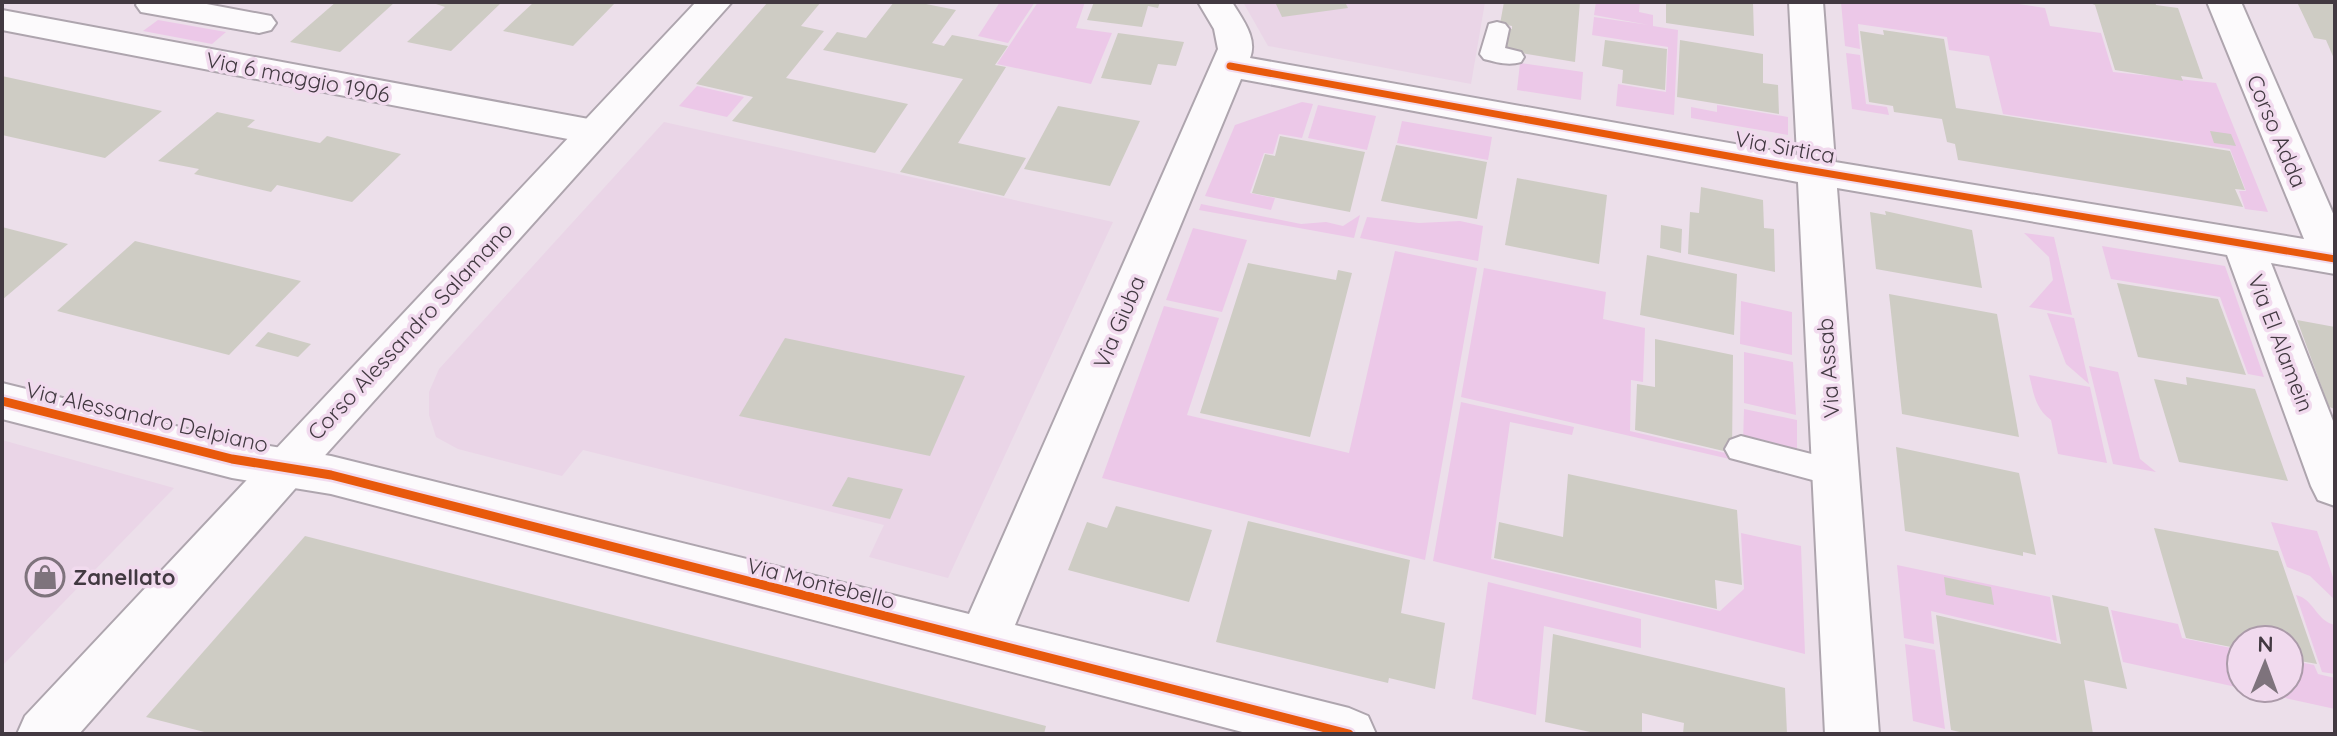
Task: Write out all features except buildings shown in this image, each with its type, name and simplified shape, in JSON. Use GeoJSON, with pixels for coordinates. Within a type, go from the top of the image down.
{"type":"FeatureCollection","features":[{"type":"Feature","properties":{"kind":"street","name":"Corso Alessandro Salamano"},"geometry":{"type":"LineString","coordinates":[[44,734],[284,468],[715,2]]}},
{"type":"Feature","properties":{"kind":"street","name":"Via Giuba"},"geometry":{"type":"LineString","coordinates":[[982,643],[1230,66],[1236,49],[1231,29],[1215,2]]}},
{"type":"Feature","properties":{"kind":"street","name":"Via Assab"},"geometry":{"type":"LineString","coordinates":[[1806,2],[1852,734]]}},
{"type":"Feature","properties":{"kind":"street","name":"Corso Adda"},"geometry":{"type":"LineString","coordinates":[[2224,2],[2333,259]]}},
{"type":"Feature","properties":{"kind":"street"},"geometry":{"type":"LineString","coordinates":[[110,40],[155,3],[271,12]]}},
{"type":"Feature","properties":{"kind":"street"},"geometry":{"type":"LineString","coordinates":[[214,62],[271,12]]}},
{"type":"Feature","properties":{"kind":"street","name":"Via 6 maggio 1906"},"geometry":{"type":"LineString","coordinates":[[2,20],[594,132]]}},
{"type":"Feature","properties":{"kind":"street","name":"Via Sirtica"},"geometry":{"type":"LineString","coordinates":[[1230,66],[1816,171],[2333,259]]}},
{"type":"Feature","properties":{"kind":"street","name":"Via El Alamein"},"geometry":{"type":"LineString","coordinates":[[2243,244],[2335,486]]}},
{"type":"Feature","properties":{"kind":"street","name":"Via Alessandro Delpiano"},"geometry":{"type":"LineString","coordinates":[[2,401],[232,459],[284,468]]}},
{"type":"Feature","properties":{"kind":"street","name":"Via Montebello"},"geometry":{"type":"LineString","coordinates":[[284,468],[346,479],[1349,734]]}},
{"type":"Feature","properties":{"kind":"lane"},"geometry":{"type":"LineString","coordinates":[[1497,29],[1492,54],[1512,57]]}},
{"type":"Feature","properties":{"kind":"lane"},"geometry":{"type":"LineString","coordinates":[[1741,449],[1835,473]]}},
{"type":"Feature","properties":{"kind":"shaded area"},"geometry":{"type":"Polygon","coordinates":[[[1000,2],[1035,2],[1008,43],[978,36],[1000,2]]]}},
{"type":"Feature","properties":{"kind":"shaded area"},"geometry":{"type":"Polygon","coordinates":[[[1038,2],[1085,2],[1076,28],[1112,33],[1091,84],[997,64],[1038,2]]]}},
{"type":"Feature","properties":{"kind":"shaded area"},"geometry":{"type":"Polygon","coordinates":[[[1243,2],[1485,2],[1471,84],[1268,46],[1243,2]]]}},
{"type":"Feature","properties":{"kind":"shaded area"},"geometry":{"type":"Polygon","coordinates":[[[1596,2],[1640,2],[1639,12],[1653,15],[1653,26],[1678,30],[1674,115],[1616,106],[1618,84],[1666,92],[1668,47],[1592,35],[1594,17],[1649,25],[1594,15],[1596,2]]]}},
{"type":"Feature","properties":{"kind":"shaded area"},"geometry":{"type":"Polygon","coordinates":[[[1841,2],[2005,2],[2045,8],[2050,26],[2101,33],[2113,72],[2216,83],[2268,212],[2245,209],[2239,191],[2246,191],[2230,149],[2003,114],[1989,56],[1949,50],[1947,37],[1858,24],[1860,49],[1845,46],[1841,2]]]}},
{"type":"Feature","properties":{"kind":"shaded area"},"geometry":{"type":"Polygon","coordinates":[[[158,20],[226,32],[212,44],[143,31],[158,20]]]}},
{"type":"Feature","properties":{"kind":"shaded area"},"geometry":{"type":"Polygon","coordinates":[[[1846,53],[1860,55],[1866,104],[1887,107],[1889,115],[1852,109],[1846,53]]]}},
{"type":"Feature","properties":{"kind":"shaded area"},"geometry":{"type":"Polygon","coordinates":[[[1520,63],[1583,72],[1581,100],[1517,90],[1520,63]]]}},
{"type":"Feature","properties":{"kind":"shaded area"},"geometry":{"type":"Polygon","coordinates":[[[697,86],[744,97],[727,117],[679,106],[697,86]]]}},
{"type":"Feature","properties":{"kind":"shaded area"},"geometry":{"type":"Polygon","coordinates":[[[1302,102],[1313,104],[1302,138],[1279,134],[1273,154],[1264,153],[1250,193],[1275,198],[1271,210],[1205,196],[1235,125],[1302,102]]]}},
{"type":"Feature","properties":{"kind":"shaded area"},"geometry":{"type":"Polygon","coordinates":[[[1318,105],[1376,116],[1367,150],[1308,138],[1318,105]]]}},
{"type":"Feature","properties":{"kind":"shaded area"},"geometry":{"type":"Polygon","coordinates":[[[1717,105],[1788,117],[1788,135],[1691,118],[1691,107],[1717,112],[1717,105]]]}},
{"type":"Feature","properties":{"kind":"shaded area"},"geometry":{"type":"Polygon","coordinates":[[[1402,121],[1492,137],[1488,160],[1397,143],[1402,121]]]}},
{"type":"Feature","properties":{"kind":"shaded area"},"geometry":{"type":"Polygon","coordinates":[[[664,122],[1113,222],[948,578],[869,557],[884,525],[583,450],[562,476],[458,449],[436,437],[429,415],[429,392],[439,369],[664,122]]]}},
{"type":"Feature","properties":{"kind":"shaded area"},"geometry":{"type":"Polygon","coordinates":[[[1201,204],[1301,224],[1326,222],[1343,226],[1360,215],[1354,238],[1199,210],[1201,204]]]}},
{"type":"Feature","properties":{"kind":"shaded area"},"geometry":{"type":"Polygon","coordinates":[[[1367,217],[1419,223],[1460,221],[1483,226],[1478,261],[1360,238],[1367,217]]]}},
{"type":"Feature","properties":{"kind":"shaded area"},"geometry":{"type":"Polygon","coordinates":[[[1193,228],[1247,240],[1222,312],[1166,300],[1193,228]]]}},
{"type":"Feature","properties":{"kind":"shaded area"},"geometry":{"type":"Polygon","coordinates":[[[2024,233],[2054,237],[2072,315],[2029,307],[2053,280],[2049,257],[2024,233]]]}},
{"type":"Feature","properties":{"kind":"shaded area"},"geometry":{"type":"Polygon","coordinates":[[[2102,246],[2225,266],[2264,377],[2248,374],[2220,297],[2111,279],[2102,246]]]}},
{"type":"Feature","properties":{"kind":"shaded area"},"geometry":{"type":"Polygon","coordinates":[[[1395,251],[1477,268],[1425,560],[1102,478],[1164,306],[1219,318],[1187,415],[1349,453],[1395,251]]]}},
{"type":"Feature","properties":{"kind":"shaded area"},"geometry":{"type":"Polygon","coordinates":[[[1484,268],[1606,292],[1603,319],[1645,328],[1643,382],[1631,380],[1630,431],[1751,459],[1751,464],[1461,397],[1484,268]]]}},
{"type":"Feature","properties":{"kind":"shaded area"},"geometry":{"type":"Polygon","coordinates":[[[1741,301],[1792,312],[1792,355],[1740,344],[1741,301]]]}},
{"type":"Feature","properties":{"kind":"shaded area"},"geometry":{"type":"Polygon","coordinates":[[[2047,313],[2074,318],[2089,384],[2066,364],[2047,313]]]}},
{"type":"Feature","properties":{"kind":"shaded area"},"geometry":{"type":"Polygon","coordinates":[[[1744,352],[1793,362],[1796,415],[1744,403],[1744,352]]]}},
{"type":"Feature","properties":{"kind":"shaded area"},"geometry":{"type":"Polygon","coordinates":[[[2089,366],[2118,372],[2140,459],[2156,472],[2113,464],[2089,366]]]}},
{"type":"Feature","properties":{"kind":"shaded area"},"geometry":{"type":"Polygon","coordinates":[[[2029,375],[2090,387],[2107,463],[2058,454],[2051,420],[2038,405],[2029,375]]]}},
{"type":"Feature","properties":{"kind":"shaded area"},"geometry":{"type":"Polygon","coordinates":[[[1461,402],[1574,427],[1572,435],[1510,422],[1491,559],[1720,611],[1744,589],[1741,533],[1801,546],[1805,654],[1433,561],[1461,402]]]}},
{"type":"Feature","properties":{"kind":"shaded area"},"geometry":{"type":"Polygon","coordinates":[[[1744,409],[1797,420],[1797,455],[1743,443],[1744,409]]]}},
{"type":"Feature","properties":{"kind":"shaded area","name":"Zanellato"},"geometry":{"type":"Polygon","coordinates":[[[2,440],[174,488],[2,666],[2,440]]]}},
{"type":"Feature","properties":{"kind":"shaded area"},"geometry":{"type":"Polygon","coordinates":[[[2271,522],[2317,531],[2335,583],[2335,600],[2310,576],[2287,567],[2271,522]]]}},
{"type":"Feature","properties":{"kind":"shaded area"},"geometry":{"type":"Polygon","coordinates":[[[1897,565],[2050,597],[2057,641],[1931,611],[1934,644],[1904,638],[1897,565]]]}},
{"type":"Feature","properties":{"kind":"shaded area"},"geometry":{"type":"Polygon","coordinates":[[[1488,582],[1641,619],[1641,648],[1544,626],[1536,715],[1472,699],[1488,582]]]}},
{"type":"Feature","properties":{"kind":"shaded area"},"geometry":{"type":"Polygon","coordinates":[[[2296,595],[2307,601],[2323,619],[2335,625],[2335,674],[2322,672],[2296,595]]]}},
{"type":"Feature","properties":{"kind":"shaded area"},"geometry":{"type":"Polygon","coordinates":[[[2111,610],[2178,624],[2182,638],[2225,647],[2225,685],[2123,662],[2111,610]]]}},
{"type":"Feature","properties":{"kind":"shaded area"},"geometry":{"type":"Polygon","coordinates":[[[1905,644],[1935,650],[1945,729],[1913,721],[1905,644]]]}},
{"type":"Feature","properties":{"kind":"shaded area"},"geometry":{"type":"Polygon","coordinates":[[[2305,663],[2314,665],[2318,674],[2335,678],[2335,709],[2305,702],[2305,663]]]}},
{"type":"Feature","properties":{"kind":"cycle path"},"geometry":{"type":"LineString","coordinates":[[1230,66],[1789,167],[2335,259]]}},
{"type":"Feature","properties":{"kind":"cycle path"},"geometry":{"type":"LineString","coordinates":[[2,401],[232,459],[331,475],[1349,734]]}},
{"type":"Feature","properties":{"kind":"place","name":"Zanellato"},"geometry":{"type":"Point","coordinates":[45,577]}}]}
